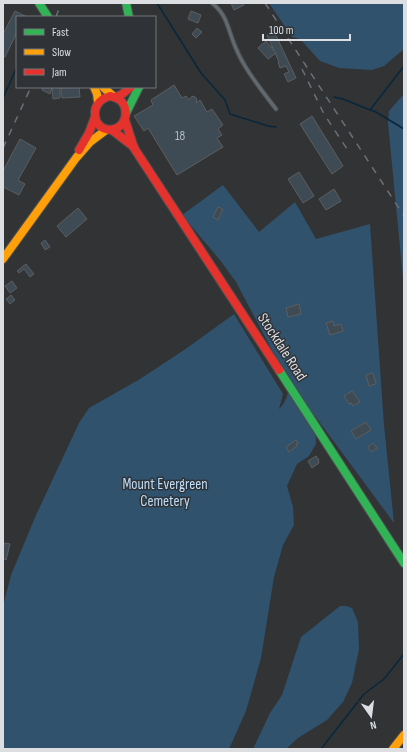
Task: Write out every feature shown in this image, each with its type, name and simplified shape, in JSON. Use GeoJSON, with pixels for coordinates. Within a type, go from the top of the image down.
{"type":"FeatureCollection","features":[{"type":"Feature","properties":{"kind":"main road"},"geometry":{"type":"LineString","coordinates":[[39,3],[47,16]]}},
{"type":"Feature","properties":{"kind":"main road"},"geometry":{"type":"LineString","coordinates":[[126,3],[129,16]]}},
{"type":"Feature","properties":{"kind":"main road"},"geometry":{"type":"LineString","coordinates":[[94,88],[98,102],[96,117],[99,126],[109,130]]}},
{"type":"Feature","properties":{"kind":"main road"},"geometry":{"type":"LineString","coordinates":[[104,88],[123,102],[126,108],[126,116]]}},
{"type":"Feature","properties":{"kind":"main road"},"geometry":{"type":"LineString","coordinates":[[98,102],[110,96],[115,97],[121,95],[130,88]]}},
{"type":"Feature","properties":{"kind":"main road"},"geometry":{"type":"LineString","coordinates":[[3,259],[73,162],[101,133],[119,127],[123,123],[139,88]]}},
{"type":"Feature","properties":{"kind":"main road","name":"Stockdale Road"},"geometry":{"type":"LineString","coordinates":[[126,116],[134,148],[248,321],[404,563]]}},
{"type":"Feature","properties":{"kind":"main road"},"geometry":{"type":"LineString","coordinates":[[73,162],[96,117]]}},
{"type":"Feature","properties":{"kind":"main road","name":"Stockdale Road"},"geometry":{"type":"LineString","coordinates":[[109,130],[134,148]]}},
{"type":"Feature","properties":{"kind":"main road"},"geometry":{"type":"LineString","coordinates":[[393,749],[404,735]]}},
{"type":"Feature","properties":{"kind":"lane"},"geometry":{"type":"LineString","coordinates":[[212,3],[221,11],[245,66],[276,109]]}},
{"type":"Feature","properties":{"kind":"green space"},"geometry":{"type":"Polygon","coordinates":[[[269,3],[404,3],[404,49],[384,66],[372,70],[339,68],[320,61],[300,39],[292,37],[269,3]]]}},
{"type":"Feature","properties":{"kind":"green space"},"geometry":{"type":"Polygon","coordinates":[[[404,94],[404,289],[388,123],[389,111],[404,94]]]}},
{"type":"Feature","properties":{"kind":"green space","name":"Mount Evergreen Cemetery"},"geometry":{"type":"Polygon","coordinates":[[[223,185],[259,232],[295,202],[316,239],[370,224],[384,425],[394,523],[315,416],[316,444],[309,456],[297,464],[287,486],[293,507],[294,525],[283,545],[274,577],[261,658],[246,711],[229,749],[3,749],[3,606],[11,575],[36,515],[79,423],[89,408],[140,379],[187,348],[234,314],[283,394],[279,409],[286,398],[290,384],[236,282],[220,260],[182,215],[223,185]]]}},
{"type":"Feature","properties":{"kind":"green space"},"geometry":{"type":"Polygon","coordinates":[[[340,606],[352,608],[358,622],[359,649],[352,683],[343,702],[327,720],[298,738],[286,749],[253,749],[270,713],[282,695],[301,637],[340,606]]]}},
{"type":"Feature","properties":{"kind":"building"},"geometry":{"type":"Polygon","coordinates":[[[231,3],[243,3],[244,5],[234,10],[231,3]]]}},
{"type":"Feature","properties":{"kind":"building"},"geometry":{"type":"Polygon","coordinates":[[[15,11],[25,16],[16,16],[16,34],[5,57],[3,56],[3,34],[15,11]]]}},
{"type":"Feature","properties":{"kind":"building"},"geometry":{"type":"Polygon","coordinates":[[[191,11],[201,15],[198,23],[188,19],[191,11]]]}},
{"type":"Feature","properties":{"kind":"building"},"geometry":{"type":"Polygon","coordinates":[[[197,28],[202,32],[196,38],[192,34],[197,28]]]}},
{"type":"Feature","properties":{"kind":"building"},"geometry":{"type":"Polygon","coordinates":[[[274,31],[296,78],[288,82],[284,74],[289,72],[286,66],[280,68],[279,62],[267,35],[274,31]]]}},
{"type":"Feature","properties":{"kind":"building"},"geometry":{"type":"Polygon","coordinates":[[[266,41],[276,53],[268,59],[258,48],[266,41]]]}},
{"type":"Feature","properties":{"kind":"building"},"geometry":{"type":"Polygon","coordinates":[[[174,85],[182,98],[186,96],[189,100],[194,96],[197,99],[196,103],[200,100],[207,112],[212,109],[223,125],[218,129],[222,135],[217,138],[223,147],[177,175],[148,128],[144,131],[134,116],[153,105],[151,100],[174,85]]]}},
{"type":"Feature","properties":{"kind":"building"},"geometry":{"type":"Polygon","coordinates":[[[43,88],[52,88],[50,94],[42,90],[43,88]]]}},
{"type":"Feature","properties":{"kind":"building"},"geometry":{"type":"Polygon","coordinates":[[[52,88],[60,88],[60,98],[53,99],[52,88]]]}},
{"type":"Feature","properties":{"kind":"building"},"geometry":{"type":"Polygon","coordinates":[[[61,88],[79,88],[80,97],[62,98],[61,88]]]}},
{"type":"Feature","properties":{"kind":"building"},"geometry":{"type":"Polygon","coordinates":[[[312,116],[343,166],[332,174],[300,124],[312,116]]]}},
{"type":"Feature","properties":{"kind":"building"},"geometry":{"type":"Polygon","coordinates":[[[20,139],[36,148],[18,180],[25,184],[19,195],[3,187],[3,171],[20,139]]]}},
{"type":"Feature","properties":{"kind":"building"},"geometry":{"type":"Polygon","coordinates":[[[299,172],[314,196],[303,203],[288,179],[299,172]]]}},
{"type":"Feature","properties":{"kind":"building"},"geometry":{"type":"Polygon","coordinates":[[[334,189],[341,201],[326,210],[319,199],[334,189]]]}},
{"type":"Feature","properties":{"kind":"building"},"geometry":{"type":"Polygon","coordinates":[[[218,207],[223,209],[218,220],[213,217],[218,207]]]}},
{"type":"Feature","properties":{"kind":"building"},"geometry":{"type":"Polygon","coordinates":[[[78,208],[87,219],[66,237],[57,226],[78,208]]]}},
{"type":"Feature","properties":{"kind":"building"},"geometry":{"type":"Polygon","coordinates":[[[45,240],[50,247],[45,250],[41,243],[45,240]]]}},
{"type":"Feature","properties":{"kind":"building"},"geometry":{"type":"Polygon","coordinates":[[[26,264],[34,274],[30,277],[24,269],[19,273],[17,271],[26,264]]]}},
{"type":"Feature","properties":{"kind":"building"},"geometry":{"type":"Polygon","coordinates":[[[12,281],[17,288],[10,293],[5,286],[12,281]]]}},
{"type":"Feature","properties":{"kind":"building"},"geometry":{"type":"Polygon","coordinates":[[[11,295],[15,300],[10,304],[6,299],[11,295]]]}},
{"type":"Feature","properties":{"kind":"building"},"geometry":{"type":"Polygon","coordinates":[[[299,304],[301,314],[288,317],[286,308],[299,304]]]}},
{"type":"Feature","properties":{"kind":"building"},"geometry":{"type":"Polygon","coordinates":[[[333,321],[334,326],[341,324],[343,331],[330,335],[326,323],[333,321]]]}},
{"type":"Feature","properties":{"kind":"building"},"geometry":{"type":"Polygon","coordinates":[[[373,373],[376,384],[369,386],[366,375],[373,373]]]}},
{"type":"Feature","properties":{"kind":"building"},"geometry":{"type":"Polygon","coordinates":[[[352,391],[360,402],[353,406],[351,403],[349,404],[344,396],[352,391]]]}},
{"type":"Feature","properties":{"kind":"building"},"geometry":{"type":"Polygon","coordinates":[[[366,422],[371,430],[356,439],[351,431],[366,422]]]}},
{"type":"Feature","properties":{"kind":"building"},"geometry":{"type":"Polygon","coordinates":[[[296,440],[298,443],[296,444],[297,446],[289,452],[286,447],[296,440]]]}},
{"type":"Feature","properties":{"kind":"building"},"geometry":{"type":"Polygon","coordinates":[[[373,443],[377,448],[371,452],[368,447],[373,443]]]}},
{"type":"Feature","properties":{"kind":"building"},"geometry":{"type":"Polygon","coordinates":[[[316,456],[319,463],[312,468],[308,461],[316,456]]]}},
{"type":"Feature","properties":{"kind":"building"},"geometry":{"type":"Polygon","coordinates":[[[5,543],[10,544],[6,560],[3,559],[3,547],[5,543]]]}},
{"type":"Feature","properties":{"kind":"waterway"},"geometry":{"type":"LineString","coordinates":[[157,3],[201,73],[225,100],[230,114],[268,126],[276,127]]}},
{"type":"Feature","properties":{"kind":"waterway"},"geometry":{"type":"LineString","coordinates":[[370,110],[404,66]]}},
{"type":"Feature","properties":{"kind":"waterway"},"geometry":{"type":"LineString","coordinates":[[3,98],[16,69]]}},
{"type":"Feature","properties":{"kind":"waterway"},"geometry":{"type":"LineString","coordinates":[[334,97],[376,112],[404,129]]}},
{"type":"Feature","properties":{"kind":"waterway"},"geometry":{"type":"LineString","coordinates":[[321,749],[364,694],[384,679],[404,654]]}},
{"type":"Feature","properties":{"kind":"railway"},"geometry":{"type":"LineString","coordinates":[[56,16],[61,3]]}},
{"type":"Feature","properties":{"kind":"railway"},"geometry":{"type":"LineString","coordinates":[[265,3],[404,216]]}},
{"type":"Feature","properties":{"kind":"railway"},"geometry":{"type":"LineString","coordinates":[[302,69],[324,114],[347,149]]}},
{"type":"Feature","properties":{"kind":"railway"},"geometry":{"type":"LineString","coordinates":[[3,148],[31,88]]}},
{"type":"Feature","properties":{"kind":"traffic: fast"},"geometry":{"type":"LineString","coordinates":[[39,3],[47,16]]}},
{"type":"Feature","properties":{"kind":"traffic: fast"},"geometry":{"type":"LineString","coordinates":[[126,3],[129,16]]}},
{"type":"Feature","properties":{"kind":"traffic: fast"},"geometry":{"type":"LineString","coordinates":[[126,113],[138,88]]}},
{"type":"Feature","properties":{"kind":"traffic: fast"},"geometry":{"type":"LineString","coordinates":[[279,370],[404,563]]}},
{"type":"Feature","properties":{"kind":"traffic: slow"},"geometry":{"type":"LineString","coordinates":[[94,88],[98,102]]}},
{"type":"Feature","properties":{"kind":"traffic: slow"},"geometry":{"type":"LineString","coordinates":[[104,88],[113,96]]}},
{"type":"Feature","properties":{"kind":"traffic: slow"},"geometry":{"type":"LineString","coordinates":[[3,259],[76,158],[90,142],[106,130]]}},
{"type":"Feature","properties":{"kind":"traffic: slow"},"geometry":{"type":"LineString","coordinates":[[393,749],[404,735]]}},
{"type":"Feature","properties":{"kind":"traffic: jam"},"geometry":{"type":"LineString","coordinates":[[116,97],[130,88]]}},
{"type":"Feature","properties":{"kind":"traffic: jam"},"geometry":{"type":"LineString","coordinates":[[110,96],[121,101],[126,112],[125,119],[122,124],[115,129],[108,130],[98,124],[95,112],[97,105],[103,99],[110,96]]}},
{"type":"Feature","properties":{"kind":"traffic: jam"},"geometry":{"type":"LineString","coordinates":[[79,150],[89,133],[95,117]]}},
{"type":"Feature","properties":{"kind":"traffic: jam"},"geometry":{"type":"LineString","coordinates":[[125,120],[134,148],[279,370]]}},
{"type":"Feature","properties":{"kind":"traffic: jam"},"geometry":{"type":"LineString","coordinates":[[112,130],[134,147]]}}]}
